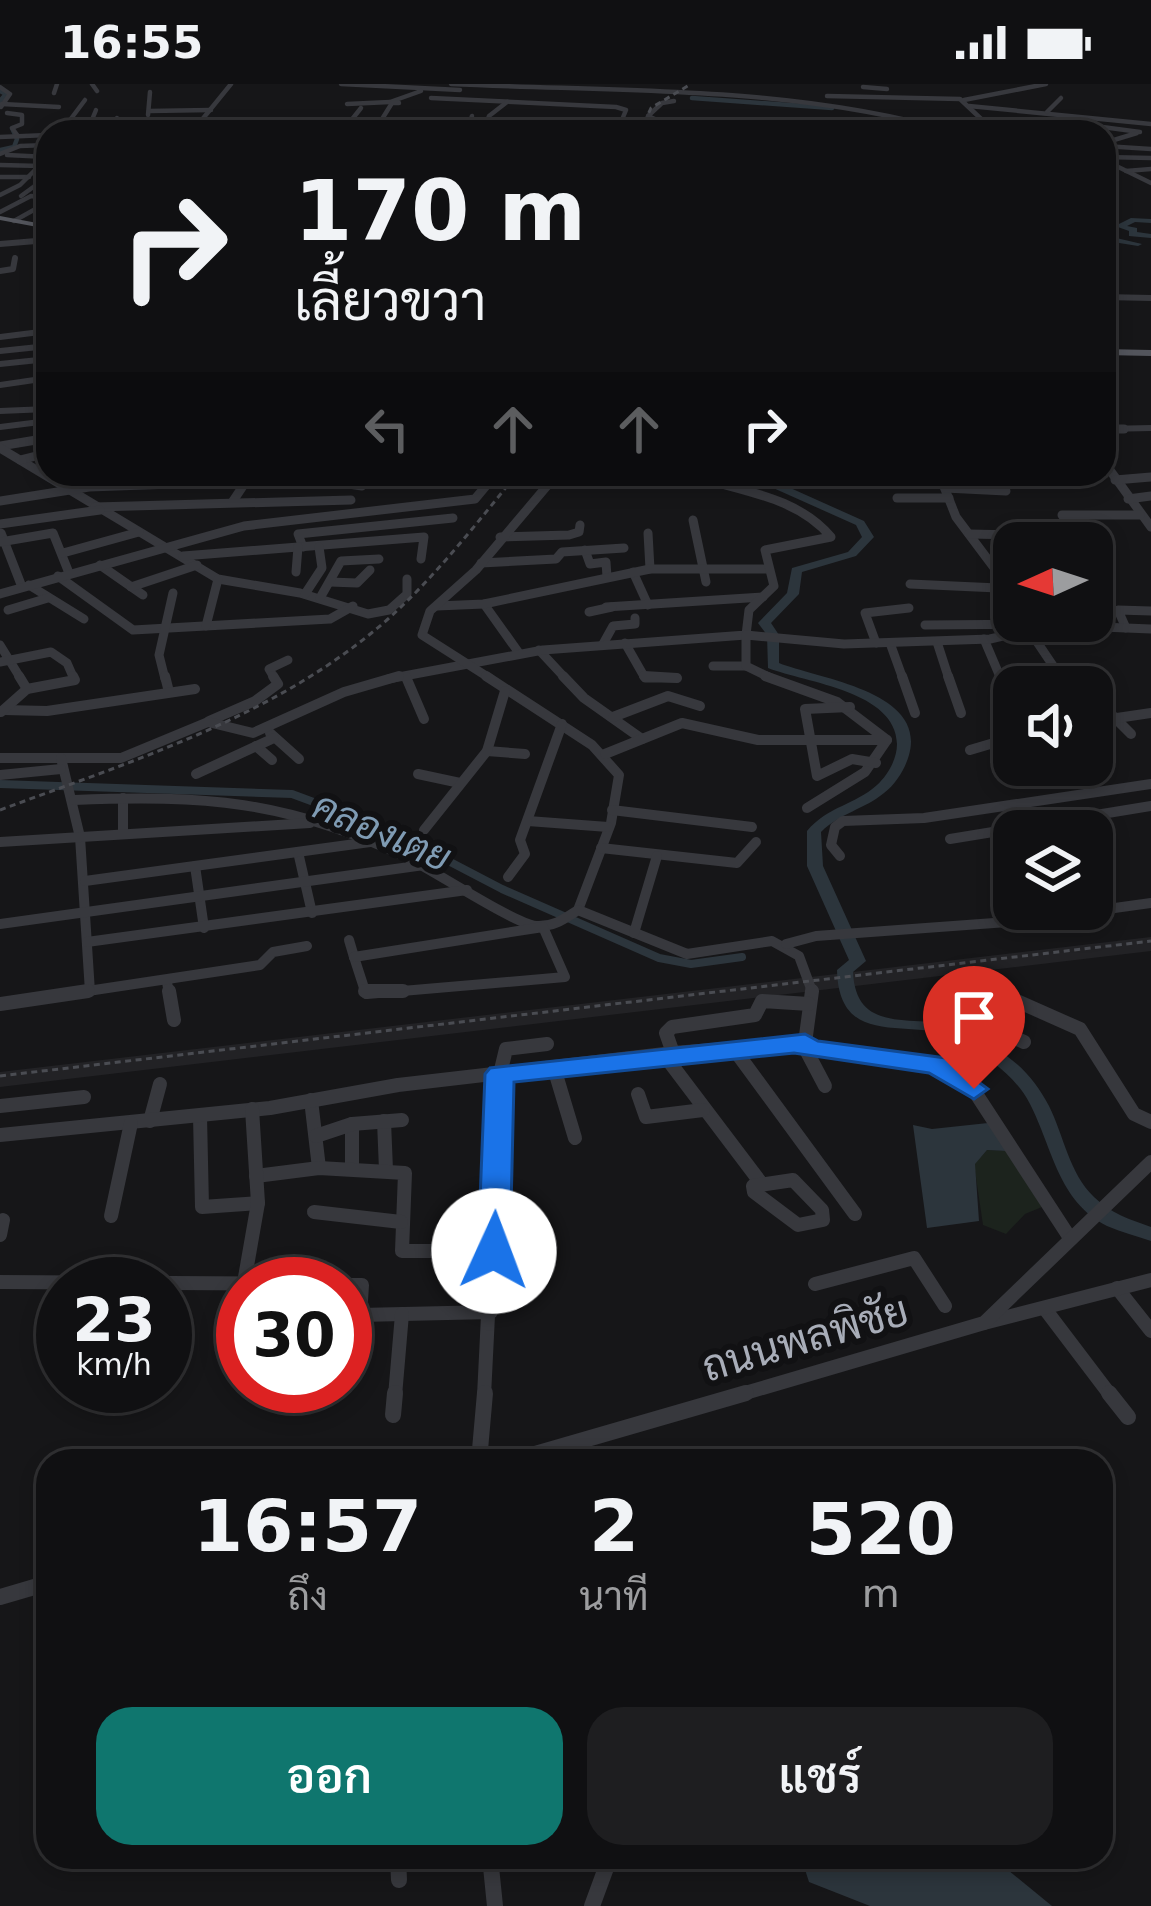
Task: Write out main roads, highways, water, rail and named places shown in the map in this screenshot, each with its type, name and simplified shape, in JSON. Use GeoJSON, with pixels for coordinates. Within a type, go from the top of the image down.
{"type":"FeatureCollection","features":[{"type":"Feature","properties":{"kind":"main road"},"geometry":{"type":"LineString","coordinates":[[0,217],[36,226]]}},
{"type":"Feature","properties":{"kind":"main road"},"geometry":{"type":"LineString","coordinates":[[0,217],[36,225]]}},
{"type":"Feature","properties":{"kind":"main road"},"geometry":{"type":"LineString","coordinates":[[1116,350],[1151,351]]}},
{"type":"Feature","properties":{"kind":"waterway"},"geometry":{"type":"LineString","coordinates":[[0,91],[6,94],[0,101]]}},
{"type":"Feature","properties":{"kind":"waterway"},"geometry":{"type":"LineString","coordinates":[[692,98],[832,108]]}},
{"type":"Feature","properties":{"kind":"waterway"},"geometry":{"type":"LineString","coordinates":[[0,150],[14,147],[17,139],[12,128]]}},
{"type":"Feature","properties":{"kind":"waterway"},"geometry":{"type":"LineString","coordinates":[[1151,221],[1134,220],[1119,226],[1134,230],[1132,234],[1151,236]]}},
{"type":"Feature","properties":{"kind":"waterway"},"geometry":{"type":"LineString","coordinates":[[1116,240],[1138,244]]}},
{"type":"Feature","properties":{"kind":"waterway"},"geometry":{"type":"LineString","coordinates":[[777,486],[860,523],[868,537],[852,554],[796,570],[793,594],[764,623],[773,635],[773,665],[874,699],[901,726],[904,746],[886,784],[814,831],[815,866],[858,961],[845,970],[846,992],[853,1007],[881,1021],[956,1031],[1003,1061],[1025,1081],[1070,1180],[1087,1202],[1113,1221],[1151,1234]]}},
{"type":"Feature","properties":{"kind":"waterway","name":"คลองเตย"},"geometry":{"type":"LineString","coordinates":[[0,784],[292,794],[389,830],[502,889],[659,958],[691,964],[742,957]]}},
{"type":"Feature","properties":{"kind":"railway"},"geometry":{"type":"LineString","coordinates":[[646,120],[651,108],[691,84]]}},
{"type":"Feature","properties":{"kind":"railway"},"geometry":{"type":"LineString","coordinates":[[0,810],[203,732],[300,683],[406,602],[507,486]]}},
{"type":"Feature","properties":{"kind":"railway"},"geometry":{"type":"LineString","coordinates":[[0,1076],[1151,941]]}}]}
